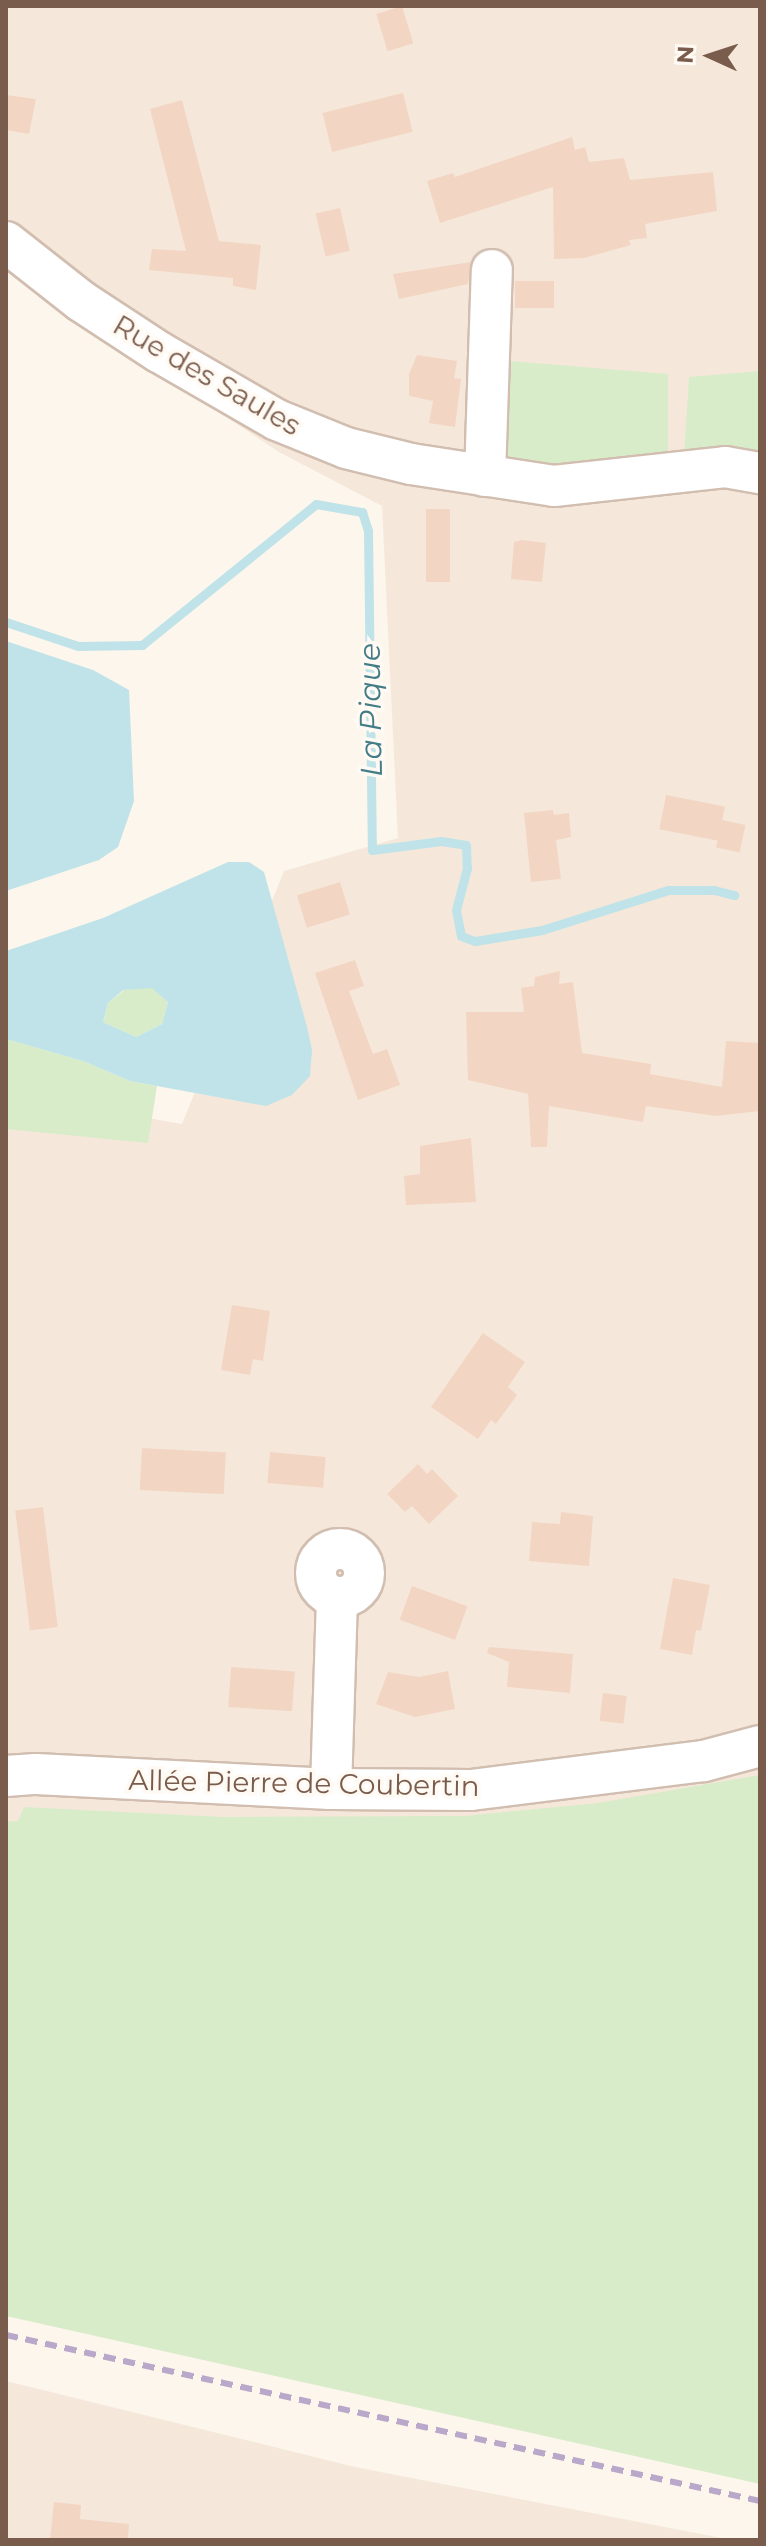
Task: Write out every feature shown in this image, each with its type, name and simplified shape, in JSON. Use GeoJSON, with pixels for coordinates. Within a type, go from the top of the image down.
{"type":"FeatureCollection","features":[{"type":"Feature","properties":{"kind":"street","name":"Rue des Saules"},"geometry":{"type":"LineString","coordinates":[[6,242],[81,301],[277,420],[346,448],[485,476],[554,486],[725,467],[760,473]]}},
{"type":"Feature","properties":{"kind":"street"},"geometry":{"type":"LineString","coordinates":[[485,476],[492,270]]}},
{"type":"Feature","properties":{"kind":"street"},"geometry":{"type":"LineString","coordinates":[[331,1789],[337,1597]]}},
{"type":"Feature","properties":{"kind":"street","name":"Allée Pierre de Coubertin"},"geometry":{"type":"LineString","coordinates":[[16,1773],[331,1789],[471,1790],[704,1761],[760,1746]]}},
{"type":"Feature","properties":{"kind":"shaded area"},"geometry":{"type":"Polygon","coordinates":[[[6,6],[760,6],[760,1808],[6,1835],[6,1093],[182,1124],[284,871],[398,838],[382,506],[279,452],[6,271],[6,6]]]}},
{"type":"Feature","properties":{"kind":"shaded area"},"geometry":{"type":"Polygon","coordinates":[[[6,2381],[355,2467],[732,2540],[6,2540],[6,2381]]]}},
{"type":"Feature","properties":{"kind":"green space"},"geometry":{"type":"Polygon","coordinates":[[[509,361],[668,374],[668,457],[527,472],[501,467],[509,361]]]}},
{"type":"Feature","properties":{"kind":"green space"},"geometry":{"type":"Polygon","coordinates":[[[760,371],[760,454],[684,456],[689,377],[760,371]]]}},
{"type":"Feature","properties":{"kind":"green space"},"geometry":{"type":"Polygon","coordinates":[[[152,987],[168,1002],[162,1024],[136,1037],[103,1022],[108,1003],[124,990],[152,987]]]}},
{"type":"Feature","properties":{"kind":"green space"},"geometry":{"type":"Polygon","coordinates":[[[6,1039],[83,1061],[130,1081],[157,1086],[148,1143],[6,1129],[6,1039]]]}},
{"type":"Feature","properties":{"kind":"green space"},"geometry":{"type":"Polygon","coordinates":[[[760,1775],[760,2484],[6,2316],[6,1822],[18,1821],[24,1807],[222,1817],[465,1816],[598,1803],[760,1775]]]}},
{"type":"Feature","properties":{"kind":"water"},"geometry":{"type":"Polygon","coordinates":[[[6,641],[93,670],[129,690],[134,801],[118,847],[99,860],[6,891],[6,641]]]}},
{"type":"Feature","properties":{"kind":"water"},"geometry":{"type":"Polygon","coordinates":[[[228,862],[249,862],[264,872],[307,1027],[312,1050],[310,1076],[292,1095],[266,1106],[130,1081],[83,1061],[6,1039],[6,951],[103,918],[228,862]],[[152,988],[123,990],[108,1003],[103,1022],[136,1037],[162,1024],[168,1002],[152,988]]]}},
{"type":"Feature","properties":{"kind":"building"},"geometry":{"type":"Polygon","coordinates":[[[402,6],[413,43],[388,51],[376,14],[402,6]]]}},
{"type":"Feature","properties":{"kind":"building"},"geometry":{"type":"Polygon","coordinates":[[[403,93],[413,132],[332,152],[322,113],[403,93]]]}},
{"type":"Feature","properties":{"kind":"building"},"geometry":{"type":"Polygon","coordinates":[[[6,95],[36,99],[29,134],[6,130],[6,95]]]}},
{"type":"Feature","properties":{"kind":"building"},"geometry":{"type":"Polygon","coordinates":[[[182,100],[219,241],[261,245],[256,290],[233,286],[233,278],[149,270],[152,249],[186,251],[150,109],[182,100]]]}},
{"type":"Feature","properties":{"kind":"building"},"geometry":{"type":"Polygon","coordinates":[[[572,137],[575,150],[585,147],[589,162],[624,158],[630,180],[713,172],[717,211],[645,224],[647,238],[629,240],[631,245],[584,258],[554,259],[553,187],[440,223],[427,181],[453,173],[455,177],[572,137]]]}},
{"type":"Feature","properties":{"kind":"building"},"geometry":{"type":"Polygon","coordinates":[[[340,208],[350,251],[326,256],[316,214],[340,208]]]}},
{"type":"Feature","properties":{"kind":"building"},"geometry":{"type":"Polygon","coordinates":[[[471,262],[468,284],[399,299],[393,274],[471,262]]]}},
{"type":"Feature","properties":{"kind":"building"},"geometry":{"type":"Polygon","coordinates":[[[515,281],[554,281],[554,308],[515,308],[515,281]]]}},
{"type":"Feature","properties":{"kind":"building"},"geometry":{"type":"Polygon","coordinates":[[[417,355],[457,361],[454,378],[461,379],[455,427],[429,423],[433,401],[409,396],[409,374],[417,355]]]}},
{"type":"Feature","properties":{"kind":"building"},"geometry":{"type":"Polygon","coordinates":[[[426,509],[450,509],[450,582],[426,582],[426,509]]]}},
{"type":"Feature","properties":{"kind":"building"},"geometry":{"type":"Polygon","coordinates":[[[514,542],[546,543],[542,582],[511,579],[514,542]]]}},
{"type":"Feature","properties":{"kind":"building"},"geometry":{"type":"Polygon","coordinates":[[[666,795],[725,806],[718,841],[659,829],[666,795]]]}},
{"type":"Feature","properties":{"kind":"building"},"geometry":{"type":"Polygon","coordinates":[[[553,810],[554,815],[569,813],[571,837],[556,840],[561,879],[531,882],[524,813],[553,810]]]}},
{"type":"Feature","properties":{"kind":"building"},"geometry":{"type":"Polygon","coordinates":[[[722,820],[745,825],[740,852],[716,847],[722,820]]]}},
{"type":"Feature","properties":{"kind":"building"},"geometry":{"type":"Polygon","coordinates":[[[340,882],[350,915],[307,928],[297,895],[340,882]]]}},
{"type":"Feature","properties":{"kind":"building"},"geometry":{"type":"Polygon","coordinates":[[[355,960],[364,986],[349,991],[373,1054],[387,1049],[400,1085],[358,1100],[315,973],[355,960]]]}},
{"type":"Feature","properties":{"kind":"building"},"geometry":{"type":"Polygon","coordinates":[[[560,971],[559,984],[573,982],[582,1053],[651,1064],[650,1074],[722,1087],[726,1041],[760,1043],[760,1111],[716,1116],[646,1106],[643,1122],[549,1106],[547,1147],[531,1147],[528,1094],[468,1080],[466,1012],[524,1012],[521,988],[534,986],[535,977],[560,971]]]}},
{"type":"Feature","properties":{"kind":"building"},"geometry":{"type":"Polygon","coordinates":[[[471,1138],[476,1202],[406,1205],[404,1176],[420,1174],[420,1146],[471,1138]]]}},
{"type":"Feature","properties":{"kind":"building"},"geometry":{"type":"Polygon","coordinates":[[[232,1305],[270,1311],[263,1361],[253,1359],[250,1375],[221,1370],[232,1305]]]}},
{"type":"Feature","properties":{"kind":"building"},"geometry":{"type":"Polygon","coordinates":[[[483,1333],[525,1362],[508,1387],[517,1395],[496,1424],[491,1420],[478,1439],[431,1407],[483,1333]]]}},
{"type":"Feature","properties":{"kind":"building"},"geometry":{"type":"Polygon","coordinates":[[[142,1448],[226,1452],[224,1494],[140,1490],[142,1448]]]}},
{"type":"Feature","properties":{"kind":"building"},"geometry":{"type":"Polygon","coordinates":[[[270,1452],[326,1457],[323,1488],[267,1483],[270,1452]]]}},
{"type":"Feature","properties":{"kind":"building"},"geometry":{"type":"Polygon","coordinates":[[[418,1464],[427,1474],[432,1469],[458,1496],[429,1524],[412,1506],[405,1512],[387,1494],[418,1464]]]}},
{"type":"Feature","properties":{"kind":"building"},"geometry":{"type":"Polygon","coordinates":[[[43,1507],[58,1627],[30,1631],[15,1510],[43,1507]]]}},
{"type":"Feature","properties":{"kind":"building"},"geometry":{"type":"Polygon","coordinates":[[[561,1512],[593,1516],[589,1566],[529,1561],[532,1522],[560,1524],[561,1512]]]}},
{"type":"Feature","properties":{"kind":"building"},"geometry":{"type":"Polygon","coordinates":[[[673,1578],[710,1585],[701,1631],[696,1630],[692,1655],[660,1649],[673,1578]]]}},
{"type":"Feature","properties":{"kind":"building"},"geometry":{"type":"Polygon","coordinates":[[[412,1586],[467,1606],[455,1640],[400,1620],[412,1586]]]}},
{"type":"Feature","properties":{"kind":"building"},"geometry":{"type":"Polygon","coordinates":[[[489,1647],[573,1654],[570,1693],[507,1687],[509,1662],[487,1653],[489,1647]]]}},
{"type":"Feature","properties":{"kind":"building"},"geometry":{"type":"Polygon","coordinates":[[[231,1667],[295,1671],[292,1711],[228,1707],[231,1667]]]}},
{"type":"Feature","properties":{"kind":"building"},"geometry":{"type":"Polygon","coordinates":[[[448,1671],[455,1709],[415,1717],[376,1704],[388,1672],[419,1677],[448,1671]]]}},
{"type":"Feature","properties":{"kind":"building"},"geometry":{"type":"Polygon","coordinates":[[[603,1693],[627,1696],[623,1724],[600,1721],[603,1693]]]}},
{"type":"Feature","properties":{"kind":"building"},"geometry":{"type":"Polygon","coordinates":[[[54,2502],[81,2505],[80,2519],[129,2524],[128,2540],[50,2540],[54,2502]]]}},
{"type":"Feature","properties":{"kind":"waterway","name":"La Pique"},"geometry":{"type":"LineString","coordinates":[[6,622],[78,646],[142,645],[316,504],[362,512],[368,531],[372,850],[441,841],[466,845],[467,868],[456,910],[461,936],[475,941],[542,930],[668,890],[714,890],[734,895]]}},
{"type":"Feature","properties":{"kind":"railway"},"geometry":{"type":"LineString","coordinates":[[6,2335],[760,2501]]}}]}
